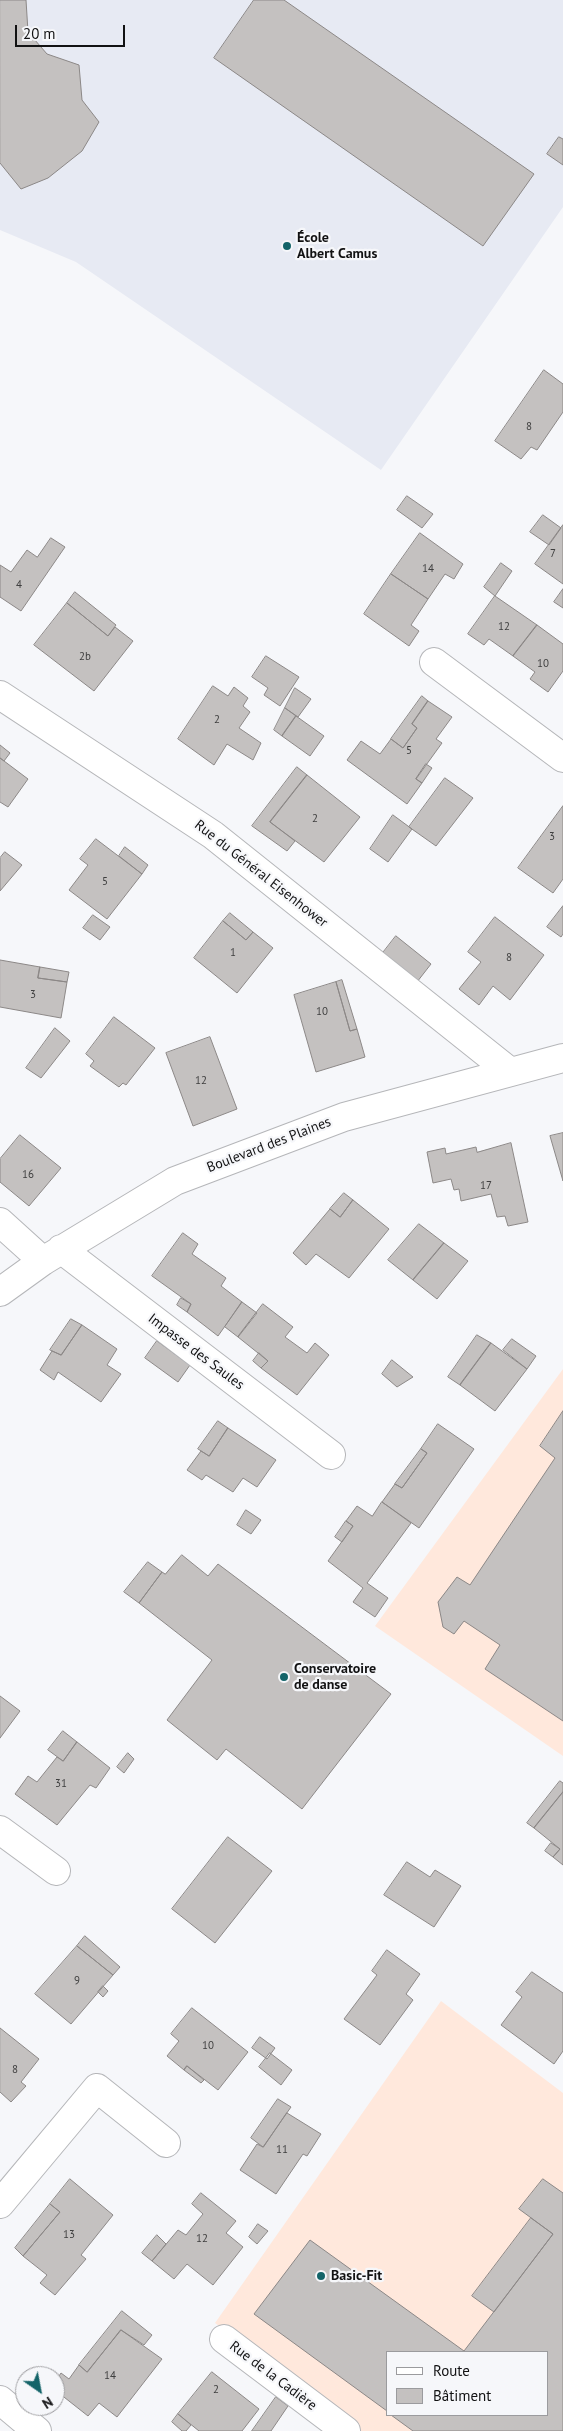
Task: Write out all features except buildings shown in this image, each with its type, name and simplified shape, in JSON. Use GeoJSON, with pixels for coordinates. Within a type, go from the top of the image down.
{"type":"FeatureCollection","features":[{"type":"Feature","properties":{"kind":"street"},"geometry":{"type":"LineString","coordinates":[[434,662],[563,758]]}},
{"type":"Feature","properties":{"kind":"street","name":"Rue du Général Eisenhower"},"geometry":{"type":"LineString","coordinates":[[0,694],[214,835],[510,1071]]}},
{"type":"Feature","properties":{"kind":"street","name":"Boulevard des Plaines"},"geometry":{"type":"LineString","coordinates":[[0,1292],[52,1255],[175,1181],[344,1117],[563,1058]]}},
{"type":"Feature","properties":{"kind":"street","name":"Impasse des Saules"},"geometry":{"type":"LineString","coordinates":[[0,1222],[52,1255],[332,1455]]}},
{"type":"Feature","properties":{"kind":"street"},"geometry":{"type":"LineString","coordinates":[[0,1830],[56,1871]]}},
{"type":"Feature","properties":{"kind":"street"},"geometry":{"type":"LineString","coordinates":[[0,2204],[97,2088],[166,2143]]}},
{"type":"Feature","properties":{"kind":"street","name":"Rue de la Cadière"},"geometry":{"type":"LineString","coordinates":[[224,2339],[346,2431]]}},
{"type":"Feature","properties":{"kind":"street"},"geometry":{"type":"LineString","coordinates":[[0,2400],[37,2431]]}},
{"type":"Feature","properties":{"kind":"shaded area","name":"École Albert Camus"},"geometry":{"type":"Polygon","coordinates":[[[0,0],[563,0],[563,207],[381,470],[76,262],[0,230],[0,0]]]}},
{"type":"Feature","properties":{"kind":"shaded area"},"geometry":{"type":"Polygon","coordinates":[[[563,1369],[563,1756],[375,1626],[563,1369]]]}},
{"type":"Feature","properties":{"kind":"shaded area"},"geometry":{"type":"Polygon","coordinates":[[[441,2001],[563,2093],[563,2431],[361,2431],[215,2323],[441,2001]]]}},
{"type":"Feature","properties":{"kind":"place","name":"École Albert Camus"},"geometry":{"type":"Point","coordinates":[287,246]}},
{"type":"Feature","properties":{"kind":"place","name":"Conservatoire de danse"},"geometry":{"type":"Point","coordinates":[284,1677]}},
{"type":"Feature","properties":{"kind":"place","name":"Basic-Fit"},"geometry":{"type":"Point","coordinates":[321,2276]}}]}
